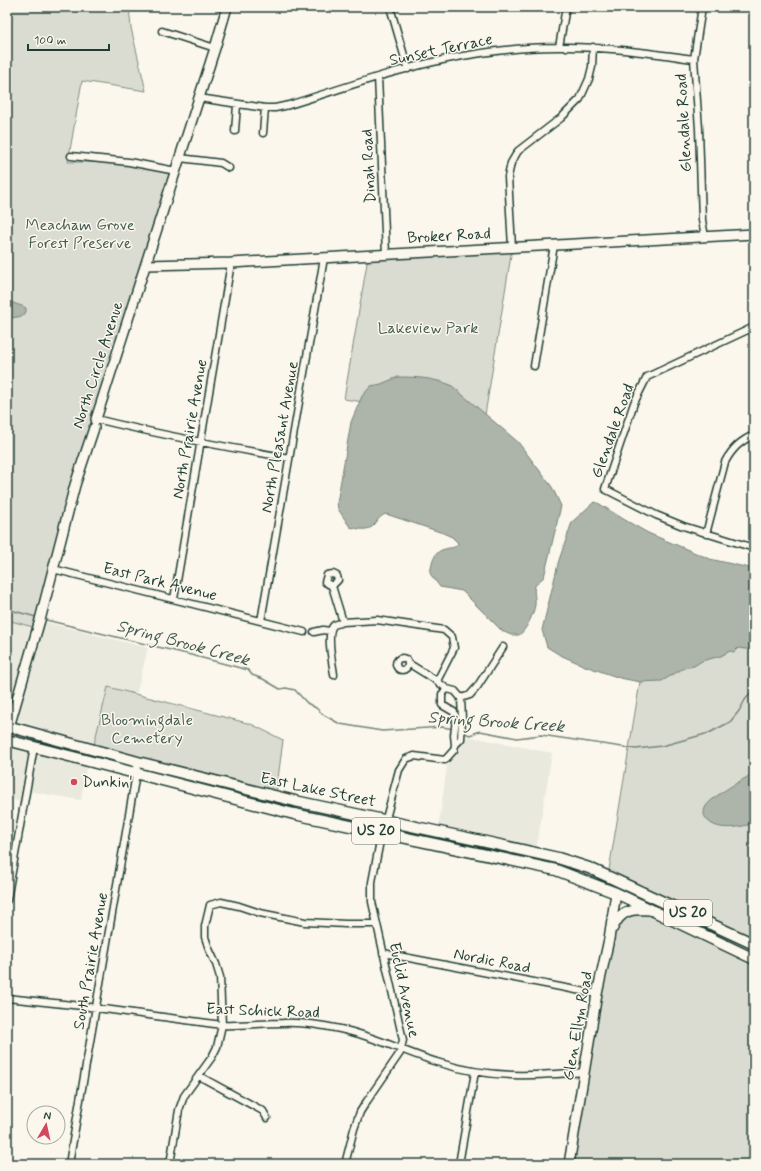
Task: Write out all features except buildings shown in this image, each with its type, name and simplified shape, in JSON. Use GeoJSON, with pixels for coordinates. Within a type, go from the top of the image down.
{"type":"FeatureCollection","features":[{"type":"Feature","properties":{"kind":"main road","name":"East Lake Street"},"geometry":{"type":"LineString","coordinates":[[8,730],[297,802],[558,858],[589,868],[622,883]]}},
{"type":"Feature","properties":{"kind":"main road","name":"East Lake Street"},"geometry":{"type":"LineString","coordinates":[[7,740],[294,814],[556,870],[616,893]]}},
{"type":"Feature","properties":{"kind":"main road"},"geometry":{"type":"LineString","coordinates":[[616,893],[622,883]]}},
{"type":"Feature","properties":{"kind":"main road","name":"US 20"},"geometry":{"type":"LineString","coordinates":[[622,883],[754,944]]}},
{"type":"Feature","properties":{"kind":"main road","name":"US 20"},"geometry":{"type":"LineString","coordinates":[[616,893],[754,959]]}},
{"type":"Feature","properties":{"kind":"street","name":"North Circle Avenue"},"geometry":{"type":"LineString","coordinates":[[8,730],[53,570],[75,485],[227,7]]}},
{"type":"Feature","properties":{"kind":"street"},"geometry":{"type":"LineString","coordinates":[[390,7],[408,68]]}},
{"type":"Feature","properties":{"kind":"street"},"geometry":{"type":"LineString","coordinates":[[559,47],[566,7]]}},
{"type":"Feature","properties":{"kind":"street","name":"Glendale Road"},"geometry":{"type":"LineString","coordinates":[[702,7],[694,59],[699,129],[702,220],[705,237]]}},
{"type":"Feature","properties":{"kind":"street"},"geometry":{"type":"LineString","coordinates":[[162,32],[215,48]]}},
{"type":"Feature","properties":{"kind":"street"},"geometry":{"type":"LineString","coordinates":[[512,247],[508,177],[510,163],[518,151],[566,114],[580,99],[589,79],[592,67],[593,47]]}},
{"type":"Feature","properties":{"kind":"street","name":"Sunset Terrace"},"geometry":{"type":"LineString","coordinates":[[199,98],[237,105],[275,108],[408,68],[479,53],[519,48],[593,47],[694,59]]}},
{"type":"Feature","properties":{"kind":"street","name":"Dinah Road"},"geometry":{"type":"LineString","coordinates":[[378,77],[386,254]]}},
{"type":"Feature","properties":{"kind":"street"},"geometry":{"type":"LineString","coordinates":[[235,131],[237,105]]}},
{"type":"Feature","properties":{"kind":"street"},"geometry":{"type":"LineString","coordinates":[[263,134],[265,108]]}},
{"type":"Feature","properties":{"kind":"street"},"geometry":{"type":"LineString","coordinates":[[71,156],[129,162],[176,171]]}},
{"type":"Feature","properties":{"kind":"street"},"geometry":{"type":"LineString","coordinates":[[180,158],[221,163],[229,168]]}},
{"type":"Feature","properties":{"kind":"street","name":"Broker Road"},"geometry":{"type":"LineString","coordinates":[[146,265],[232,263],[754,234]]}},
{"type":"Feature","properties":{"kind":"street"},"geometry":{"type":"LineString","coordinates":[[534,366],[554,245]]}},
{"type":"Feature","properties":{"kind":"street","name":"North Pleasant Avenue"},"geometry":{"type":"LineString","coordinates":[[261,621],[324,258]]}},
{"type":"Feature","properties":{"kind":"street","name":"North Prairie Avenue"},"geometry":{"type":"LineString","coordinates":[[174,599],[232,263]]}},
{"type":"Feature","properties":{"kind":"street","name":"Glendale Road"},"geometry":{"type":"LineString","coordinates":[[706,534],[656,515],[605,489],[634,403],[647,377],[754,327]]}},
{"type":"Feature","properties":{"kind":"street"},"geometry":{"type":"LineString","coordinates":[[95,424],[148,432],[290,458]]}},
{"type":"Feature","properties":{"kind":"street"},"geometry":{"type":"LineString","coordinates":[[754,435],[737,445],[725,462],[706,534],[754,548]]}},
{"type":"Feature","properties":{"kind":"street","name":"East Park Avenue"},"geometry":{"type":"LineString","coordinates":[[53,570],[304,632]]}},
{"type":"Feature","properties":{"kind":"street"},"geometry":{"type":"LineString","coordinates":[[332,586],[343,622]]}},
{"type":"Feature","properties":{"kind":"street"},"geometry":{"type":"LineString","coordinates":[[334,675],[330,646],[330,631],[334,625],[343,622],[377,620],[444,630],[452,637],[454,648],[437,681]]}},
{"type":"Feature","properties":{"kind":"street"},"geometry":{"type":"LineString","coordinates":[[314,632],[323,630],[330,631]]}},
{"type":"Feature","properties":{"kind":"street"},"geometry":{"type":"LineString","coordinates":[[460,698],[470,694],[477,687],[503,647]]}},
{"type":"Feature","properties":{"kind":"street"},"geometry":{"type":"LineString","coordinates":[[408,663],[447,689],[455,692],[460,698],[462,719],[454,733],[455,745]]}},
{"type":"Feature","properties":{"kind":"street"},"geometry":{"type":"LineString","coordinates":[[447,689],[442,694],[442,705],[454,712],[461,735],[461,739],[455,745]]}},
{"type":"Feature","properties":{"kind":"street","name":"Euclid Avenue"},"geometry":{"type":"LineString","coordinates":[[346,1164],[354,1129],[360,1112],[366,1100],[394,1064],[402,1048],[403,1040],[372,902],[372,882],[385,820],[399,770],[406,759],[414,756],[445,760],[454,750],[455,745]]}},
{"type":"Feature","properties":{"kind":"street"},"geometry":{"type":"LineString","coordinates":[[7,900],[34,748]]}},
{"type":"Feature","properties":{"kind":"street","name":"South Prairie Avenue"},"geometry":{"type":"LineString","coordinates":[[69,1164],[138,762]]}},
{"type":"Feature","properties":{"kind":"street","name":"Glen Ellyn Road"},"geometry":{"type":"LineString","coordinates":[[569,1164],[597,994],[609,939],[616,893]]}},
{"type":"Feature","properties":{"kind":"street"},"geometry":{"type":"LineString","coordinates":[[170,1164],[179,1110],[184,1096],[209,1063],[217,1047],[222,1025],[220,977],[205,937],[205,926],[209,904],[221,902],[260,913],[305,922],[377,924]]}},
{"type":"Feature","properties":{"kind":"street"},"geometry":{"type":"LineString","coordinates":[[609,939],[620,916],[634,909],[651,910]]}},
{"type":"Feature","properties":{"kind":"street","name":"Nordic Road"},"geometry":{"type":"LineString","coordinates":[[383,953],[597,994]]}},
{"type":"Feature","properties":{"kind":"street","name":"East Schick Road"},"geometry":{"type":"LineString","coordinates":[[7,998],[222,1025],[243,1026],[284,1022],[317,1024],[360,1034],[386,1044],[402,1048],[439,1063],[475,1072],[536,1076],[585,1072]]}},
{"type":"Feature","properties":{"kind":"street"},"geometry":{"type":"LineString","coordinates":[[459,1164],[475,1072]]}},
{"type":"Feature","properties":{"kind":"street"},"geometry":{"type":"LineString","coordinates":[[199,1076],[263,1111],[267,1118]]}},
{"type":"Feature","properties":{"kind":"shaded area"},"geometry":{"type":"Polygon","coordinates":[[[7,298],[11,302],[26,308],[26,312],[23,316],[11,318],[7,324],[7,298]]]}},
{"type":"Feature","properties":{"kind":"shaded area"},"geometry":{"type":"Polygon","coordinates":[[[398,377],[425,378],[451,385],[518,442],[552,487],[561,506],[544,577],[534,588],[535,603],[533,612],[527,626],[519,635],[511,635],[502,631],[462,591],[440,587],[431,575],[432,562],[438,552],[457,545],[458,543],[452,537],[386,514],[381,517],[373,527],[367,529],[353,528],[350,527],[338,509],[337,503],[351,422],[362,396],[371,386],[381,384],[398,377]]]}},
{"type":"Feature","properties":{"kind":"shaded area"},"geometry":{"type":"Polygon","coordinates":[[[594,502],[648,533],[710,559],[754,569],[754,650],[738,648],[734,652],[730,651],[721,656],[702,661],[694,666],[684,668],[662,681],[640,682],[620,678],[585,666],[560,655],[547,647],[542,630],[559,560],[572,522],[594,502]]]}},
{"type":"Feature","properties":{"kind":"shaded area"},"geometry":{"type":"Polygon","coordinates":[[[7,620],[35,627],[7,723],[7,620]]]}},
{"type":"Feature","properties":{"kind":"shaded area"},"geometry":{"type":"Polygon","coordinates":[[[41,621],[148,648],[136,695],[108,688],[93,748],[12,726],[41,621]]]}},
{"type":"Feature","properties":{"kind":"shaded area"},"geometry":{"type":"Polygon","coordinates":[[[451,733],[552,753],[536,851],[438,829],[449,752],[453,746],[451,733]]]}},
{"type":"Feature","properties":{"kind":"shaded area"},"geometry":{"type":"Polygon","coordinates":[[[7,741],[87,762],[81,800],[27,791],[25,802],[7,799],[7,741]]]}},
{"type":"Feature","properties":{"kind":"shaded area"},"geometry":{"type":"Polygon","coordinates":[[[754,773],[754,823],[726,828],[713,825],[708,821],[704,815],[704,812],[710,801],[754,773]]]}},
{"type":"Feature","properties":{"kind":"green space","name":"Meacham Grove Forest Preserve"},"geometry":{"type":"Polygon","coordinates":[[[7,7],[129,7],[131,28],[146,91],[82,81],[68,162],[129,162],[176,171],[75,485],[37,628],[7,620],[7,7]]]}},
{"type":"Feature","properties":{"kind":"green space","name":"Lakeview Park"},"geometry":{"type":"Polygon","coordinates":[[[512,249],[484,421],[344,399],[368,257],[512,249]]]}},
{"type":"Feature","properties":{"kind":"green space"},"geometry":{"type":"Polygon","coordinates":[[[754,643],[754,943],[608,876],[640,682],[693,661],[754,643]]]}},
{"type":"Feature","properties":{"kind":"green space","name":"Bloomingdale Cemetery"},"geometry":{"type":"Polygon","coordinates":[[[108,687],[251,724],[283,740],[276,794],[93,748],[108,687]]]}},
{"type":"Feature","properties":{"kind":"green space"},"geometry":{"type":"Polygon","coordinates":[[[650,912],[754,960],[754,1164],[571,1164],[599,995],[615,929],[626,916],[650,912]]]}},
{"type":"Feature","properties":{"kind":"waterway","name":"Spring Brook Creek"},"geometry":{"type":"LineString","coordinates":[[7,609],[36,617]]}},
{"type":"Feature","properties":{"kind":"waterway","name":"Spring Brook Creek"},"geometry":{"type":"LineString","coordinates":[[46,620],[248,670],[252,675],[263,679],[280,689],[286,688],[295,690],[307,703],[340,724],[382,731],[443,727],[453,729]]}},
{"type":"Feature","properties":{"kind":"waterway","name":"Spring Brook Creek"},"geometry":{"type":"LineString","coordinates":[[462,732],[470,735],[480,731],[517,738],[541,735],[636,749],[662,746],[709,733],[730,722],[754,689]]}},
{"type":"Feature","properties":{"kind":"place","name":"Dunkin'"},"geometry":{"type":"Point","coordinates":[74,782]}}]}
